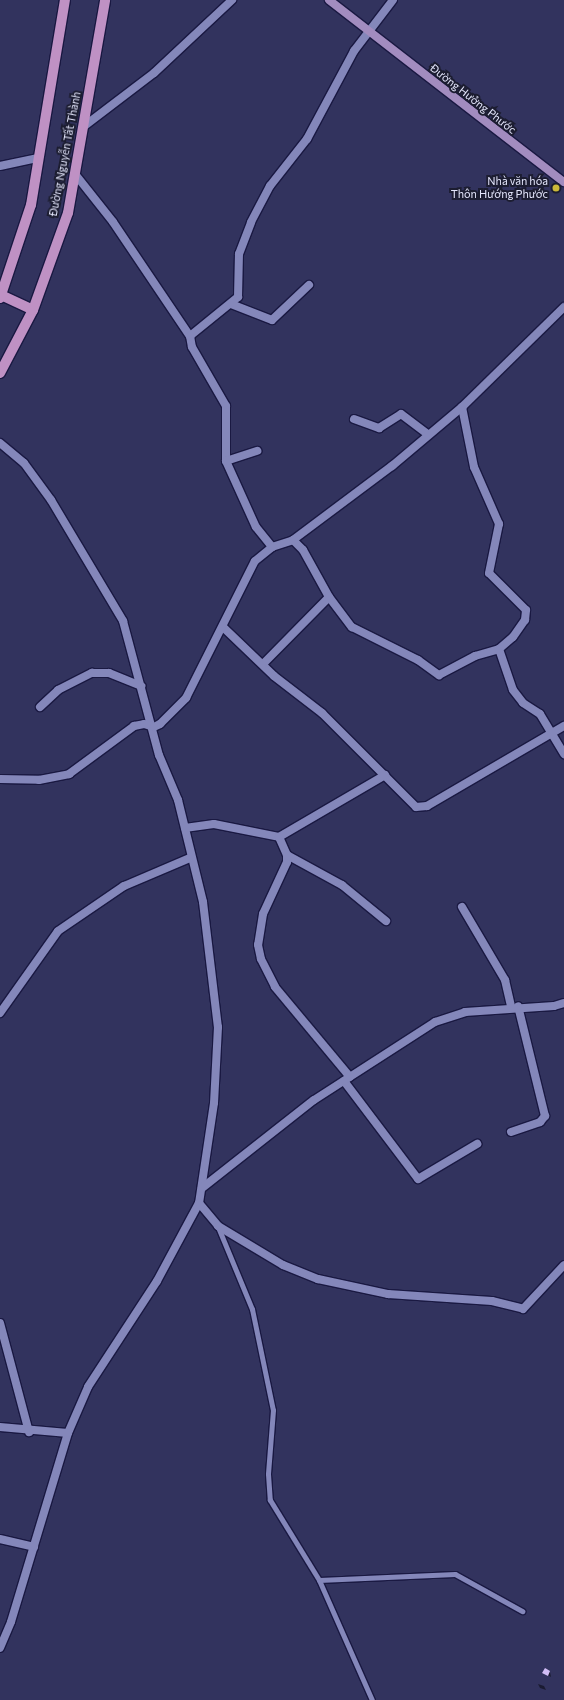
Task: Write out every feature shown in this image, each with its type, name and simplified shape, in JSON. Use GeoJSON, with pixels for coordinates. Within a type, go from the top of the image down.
{"type":"FeatureCollection","features":[{"type":"Feature","properties":{"kind":"main road"},"geometry":{"type":"LineString","coordinates":[[33,310],[1,296],[31,205],[65,0]]}},
{"type":"Feature","properties":{"kind":"main road","name":"Đường Nguyễn Tất Thành"},"geometry":{"type":"LineString","coordinates":[[0,373],[33,310],[68,212],[106,0]]}},
{"type":"Feature","properties":{"kind":"main road","name":"Đường Hưởng Phước"},"geometry":{"type":"LineString","coordinates":[[329,0],[371,32],[478,119],[564,182]]}},
{"type":"Feature","properties":{"kind":"street"},"geometry":{"type":"LineString","coordinates":[[83,127],[154,73],[232,0]]}},
{"type":"Feature","properties":{"kind":"street"},"geometry":{"type":"LineString","coordinates":[[190,336],[238,297],[239,254],[251,222],[270,186],[307,139],[354,51],[371,32],[393,0]]}},
{"type":"Feature","properties":{"kind":"street"},"geometry":{"type":"LineString","coordinates":[[0,166],[38,158]]}},
{"type":"Feature","properties":{"kind":"street"},"geometry":{"type":"LineString","coordinates":[[75,174],[113,222],[190,336],[192,347],[226,406],[226,461],[256,527],[272,547]]}},
{"type":"Feature","properties":{"kind":"street"},"geometry":{"type":"LineString","coordinates":[[231,304],[272,320],[309,285]]}},
{"type":"Feature","properties":{"kind":"street"},"geometry":{"type":"LineString","coordinates":[[154,728],[186,698],[224,628],[255,561],[272,547],[293,540],[462,407],[564,307]]}},
{"type":"Feature","properties":{"kind":"street"},"geometry":{"type":"LineString","coordinates":[[293,540],[325,584],[329,597],[352,627],[418,660],[439,675],[475,656],[499,649],[513,637],[525,620],[526,610],[489,573],[500,535],[499,524],[474,467],[462,407]]}},
{"type":"Feature","properties":{"kind":"street"},"geometry":{"type":"LineString","coordinates":[[354,419],[379,428],[401,414],[428,434]]}},
{"type":"Feature","properties":{"kind":"street"},"geometry":{"type":"LineString","coordinates":[[0,443],[24,463],[103,584],[124,621],[154,728],[159,755],[185,828],[190,858],[203,902],[218,1027],[218,1066],[199,1202],[157,1281],[88,1387],[68,1433],[34,1546],[0,1648]]}},
{"type":"Feature","properties":{"kind":"street"},"geometry":{"type":"LineString","coordinates":[[226,461],[258,451]]}},
{"type":"Feature","properties":{"kind":"street"},"geometry":{"type":"LineString","coordinates":[[263,664],[329,597]]}},
{"type":"Feature","properties":{"kind":"street"},"geometry":{"type":"LineString","coordinates":[[224,628],[263,664],[322,713],[414,806],[423,807],[551,736],[564,726]]}},
{"type":"Feature","properties":{"kind":"street"},"geometry":{"type":"LineString","coordinates":[[499,649],[513,690],[524,703],[540,714],[551,736],[564,754]]}},
{"type":"Feature","properties":{"kind":"street"},"geometry":{"type":"LineString","coordinates":[[40,707],[58,690],[92,673],[109,673],[141,686]]}},
{"type":"Feature","properties":{"kind":"street"},"geometry":{"type":"LineString","coordinates":[[0,779],[63,776],[134,726],[144,724],[154,728]]}},
{"type":"Feature","properties":{"kind":"street"},"geometry":{"type":"LineString","coordinates":[[185,828],[214,824],[279,837],[385,775]]}},
{"type":"Feature","properties":{"kind":"street"},"geometry":{"type":"LineString","coordinates":[[279,837],[288,854],[342,885],[386,921]]}},
{"type":"Feature","properties":{"kind":"street"},"geometry":{"type":"LineString","coordinates":[[288,854],[259,930],[261,959],[275,987],[347,1079],[418,1179],[477,1144]]}},
{"type":"Feature","properties":{"kind":"street"},"geometry":{"type":"LineString","coordinates":[[0,1013],[58,931],[124,886],[190,858]]}},
{"type":"Feature","properties":{"kind":"street"},"geometry":{"type":"LineString","coordinates":[[462,907],[505,980],[514,1006],[545,1116],[540,1122],[511,1132]]}},
{"type":"Feature","properties":{"kind":"street"},"geometry":{"type":"LineString","coordinates":[[202,1188],[347,1079],[445,1017],[514,1006],[544,1007],[564,1003]]}},
{"type":"Feature","properties":{"kind":"street"},"geometry":{"type":"LineString","coordinates":[[199,1202],[218,1226],[265,1256],[318,1279],[388,1294],[492,1301],[523,1309],[564,1265]]}},
{"type":"Feature","properties":{"kind":"street"},"geometry":{"type":"LineString","coordinates":[[0,1323],[29,1432]]}},
{"type":"Feature","properties":{"kind":"street"},"geometry":{"type":"LineString","coordinates":[[0,1427],[29,1432],[68,1433]]}},
{"type":"Feature","properties":{"kind":"street"},"geometry":{"type":"LineString","coordinates":[[0,1539],[34,1546]]}},
{"type":"Feature","properties":{"kind":"lane"},"geometry":{"type":"LineString","coordinates":[[218,1226],[252,1309],[273,1410],[268,1474],[270,1500],[319,1580],[372,1700]]}},
{"type":"Feature","properties":{"kind":"lane"},"geometry":{"type":"LineString","coordinates":[[319,1580],[455,1574],[522,1611]]}},
{"type":"Feature","properties":{"kind":"building"},"geometry":{"type":"Polygon","coordinates":[[[545,1668],[550,1671],[548,1676],[542,1673],[545,1668]]]}},
{"type":"Feature","properties":{"kind":"place","name":"Nhà văn hóa Thôn Hướng Phước"},"geometry":{"type":"Point","coordinates":[556,188]}}]}
